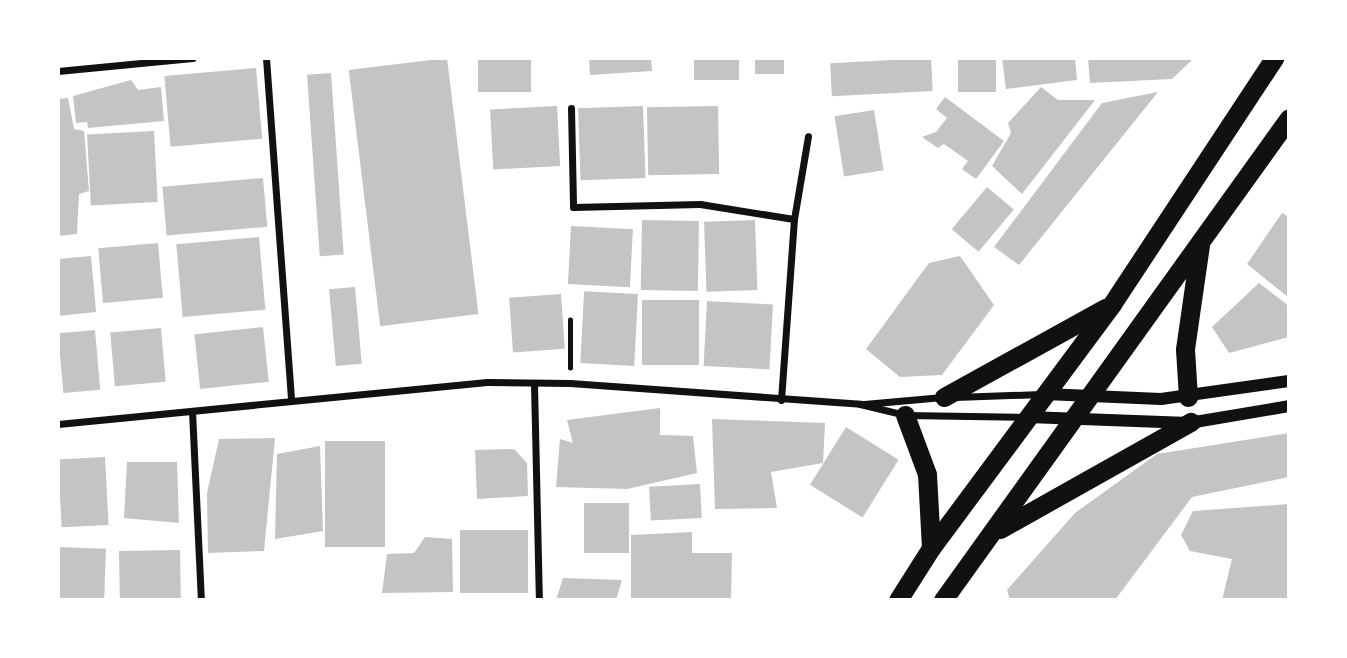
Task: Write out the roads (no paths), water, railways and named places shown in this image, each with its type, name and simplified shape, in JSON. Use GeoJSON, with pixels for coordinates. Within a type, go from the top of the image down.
{"type":"FeatureCollection","features":[{"type":"Feature","properties":{"kind":"highway"},"geometry":{"type":"LineString","coordinates":[[898,600],[931,548],[1112,304],[1274,58]]}},
{"type":"Feature","properties":{"kind":"highway"},"geometry":{"type":"LineString","coordinates":[[943,600],[1091,398],[1289,118]]}},
{"type":"Feature","properties":{"kind":"highway"},"geometry":{"type":"LineString","coordinates":[[1188,397],[1185,349],[1201,240]]}},
{"type":"Feature","properties":{"kind":"highway"},"geometry":{"type":"LineString","coordinates":[[944,397],[1112,304]]}},
{"type":"Feature","properties":{"kind":"highway"},"geometry":{"type":"LineString","coordinates":[[905,415],[927,474],[931,548]]}},
{"type":"Feature","properties":{"kind":"highway"},"geometry":{"type":"LineString","coordinates":[[993,533],[1191,422]]}},
{"type":"Feature","properties":{"kind":"street"},"geometry":{"type":"LineString","coordinates":[[58,71],[192,58]]}},
{"type":"Feature","properties":{"kind":"street"},"geometry":{"type":"LineString","coordinates":[[266,58],[291,401]]}},
{"type":"Feature","properties":{"kind":"street"},"geometry":{"type":"LineString","coordinates":[[571,107],[573,207],[700,204],[794,219]]}},
{"type":"Feature","properties":{"kind":"street"},"geometry":{"type":"LineString","coordinates":[[780,400],[794,219],[808,136]]}},
{"type":"Feature","properties":{"kind":"street"},"geometry":{"type":"LineString","coordinates":[[860,404],[905,397],[1045,394],[1091,398],[1188,397],[1289,381]]}},
{"type":"Feature","properties":{"kind":"street"},"geometry":{"type":"LineString","coordinates":[[58,424],[487,382],[570,383],[860,404],[905,415],[1028,416],[1073,421],[1191,422],[1289,406]]}},
{"type":"Feature","properties":{"kind":"street"},"geometry":{"type":"LineString","coordinates":[[534,384],[539,600]]}},
{"type":"Feature","properties":{"kind":"street"},"geometry":{"type":"LineString","coordinates":[[192,411],[201,600]]}}]}
